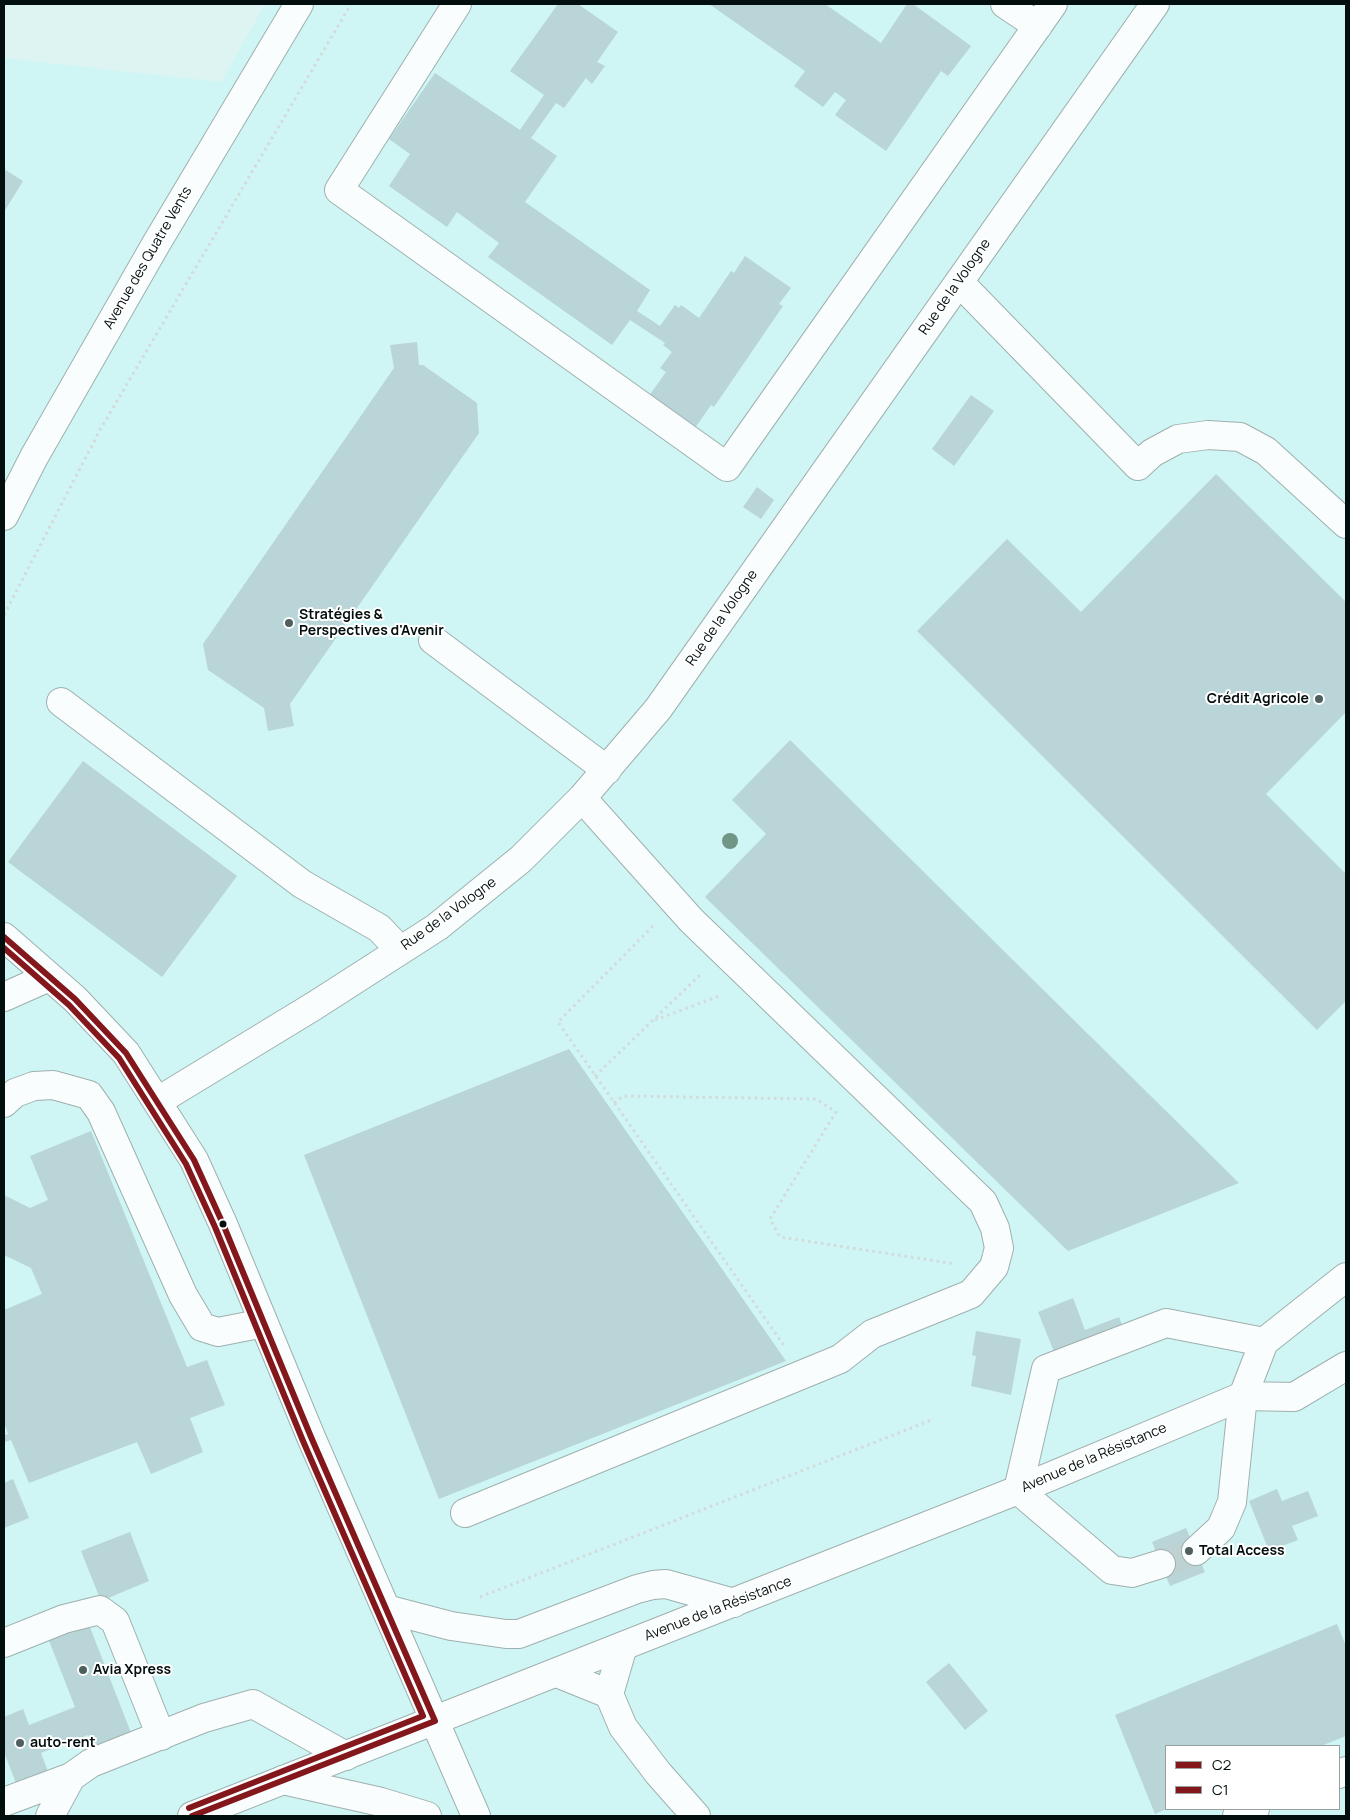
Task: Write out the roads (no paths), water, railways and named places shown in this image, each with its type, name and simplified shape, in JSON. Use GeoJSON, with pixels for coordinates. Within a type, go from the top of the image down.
{"type":"FeatureCollection","features":[{"type":"Feature","properties":{"kind":"street","name":"Avenue des Quatre Vents"},"geometry":{"type":"LineString","coordinates":[[4,516],[34,457],[156,244],[299,4]]}},
{"type":"Feature","properties":{"kind":"street"},"geometry":{"type":"LineString","coordinates":[[457,4],[339,190],[728,467],[1053,4]]}},
{"type":"Feature","properties":{"kind":"street"},"geometry":{"type":"LineString","coordinates":[[1005,4],[1038,26]]}},
{"type":"Feature","properties":{"kind":"street","name":"Rue de la Vologne"},"geometry":{"type":"LineString","coordinates":[[158,1101],[314,1006],[437,927],[521,859],[582,798],[658,709],[1155,4]]}},
{"type":"Feature","properties":{"kind":"street"},"geometry":{"type":"LineString","coordinates":[[959,282],[1138,466],[1152,453],[1178,439],[1208,435],[1240,437],[1266,451],[1346,524]]}},
{"type":"Feature","properties":{"kind":"street"},"geometry":{"type":"LineString","coordinates":[[433,640],[607,770]]}},
{"type":"Feature","properties":{"kind":"street"},"geometry":{"type":"LineString","coordinates":[[61,702],[302,884],[379,928],[400,950]]}},
{"type":"Feature","properties":{"kind":"street"},"geometry":{"type":"LineString","coordinates":[[465,1513],[840,1360],[872,1334],[971,1294],[994,1267],[999,1248],[995,1228],[983,1202],[676,903],[582,798]]}},
{"type":"Feature","properties":{"kind":"street"},"geometry":{"type":"LineString","coordinates":[[4,937],[98,1020],[126,1053],[194,1160],[476,1816]]}},
{"type":"Feature","properties":{"kind":"street"},"geometry":{"type":"LineString","coordinates":[[4,997],[49,977]]}},
{"type":"Feature","properties":{"kind":"street"},"geometry":{"type":"LineString","coordinates":[[4,1103],[16,1092],[34,1086],[53,1085],[89,1095],[101,1112],[183,1295],[202,1327],[218,1332],[264,1323]]}},
{"type":"Feature","properties":{"kind":"street"},"geometry":{"type":"LineString","coordinates":[[1196,1551],[1221,1528],[1232,1502],[1242,1396],[1264,1342],[1346,1277]]}},
{"type":"Feature","properties":{"kind":"street"},"geometry":{"type":"LineString","coordinates":[[1161,1564],[1132,1573],[1112,1570],[1018,1490],[1046,1369],[1166,1323],[1264,1342]]}},
{"type":"Feature","properties":{"kind":"street","name":"Avenue de la Résistance"},"geometry":{"type":"LineString","coordinates":[[192,1816],[1018,1490],[1242,1396],[1294,1397],[1346,1366]]}},
{"type":"Feature","properties":{"kind":"street"},"geometry":{"type":"LineString","coordinates":[[386,1609],[451,1626],[506,1634],[519,1634],[637,1589],[654,1585],[666,1584],[734,1603]]}},
{"type":"Feature","properties":{"kind":"street"},"geometry":{"type":"LineString","coordinates":[[4,1643],[64,1619],[100,1610],[115,1621],[161,1736]]}},
{"type":"Feature","properties":{"kind":"street"},"geometry":{"type":"LineString","coordinates":[[624,1646],[609,1694],[623,1727],[658,1773],[696,1816]]}},
{"type":"Feature","properties":{"kind":"street"},"geometry":{"type":"LineString","coordinates":[[557,1673],[609,1694]]}},
{"type":"Feature","properties":{"kind":"street"},"geometry":{"type":"LineString","coordinates":[[4,1802],[71,1777],[91,1763],[204,1718],[253,1704],[346,1756]]}},
{"type":"Feature","properties":{"kind":"street"},"geometry":{"type":"LineString","coordinates":[[50,1816],[71,1777]]}},
{"type":"Feature","properties":{"kind":"street"},"geometry":{"type":"LineString","coordinates":[[283,1780],[381,1802],[427,1816]]}},
{"type":"Feature","properties":{"kind":"street"},"geometry":{"type":"LineString","coordinates":[[1236,1816],[1252,1810]]}},
{"type":"Feature","properties":{"kind":"tunnel"},"geometry":{"type":"LineString","coordinates":[[1161,1564],[1196,1551]]}},
{"type":"Feature","properties":{"kind":"place","name":"Stratégies & Perspectives d'Avenir"},"geometry":{"type":"Point","coordinates":[289,623]}},
{"type":"Feature","properties":{"kind":"place","name":"Crédit Agricole"},"geometry":{"type":"Point","coordinates":[1319,699]}},
{"type":"Feature","properties":{"kind":"place","name":"Total Access"},"geometry":{"type":"Point","coordinates":[1189,1551]}},
{"type":"Feature","properties":{"kind":"place","name":"Avia Xpress"},"geometry":{"type":"Point","coordinates":[83,1670]}},
{"type":"Feature","properties":{"kind":"place","name":"auto-rent"},"geometry":{"type":"Point","coordinates":[20,1743]}}]}
